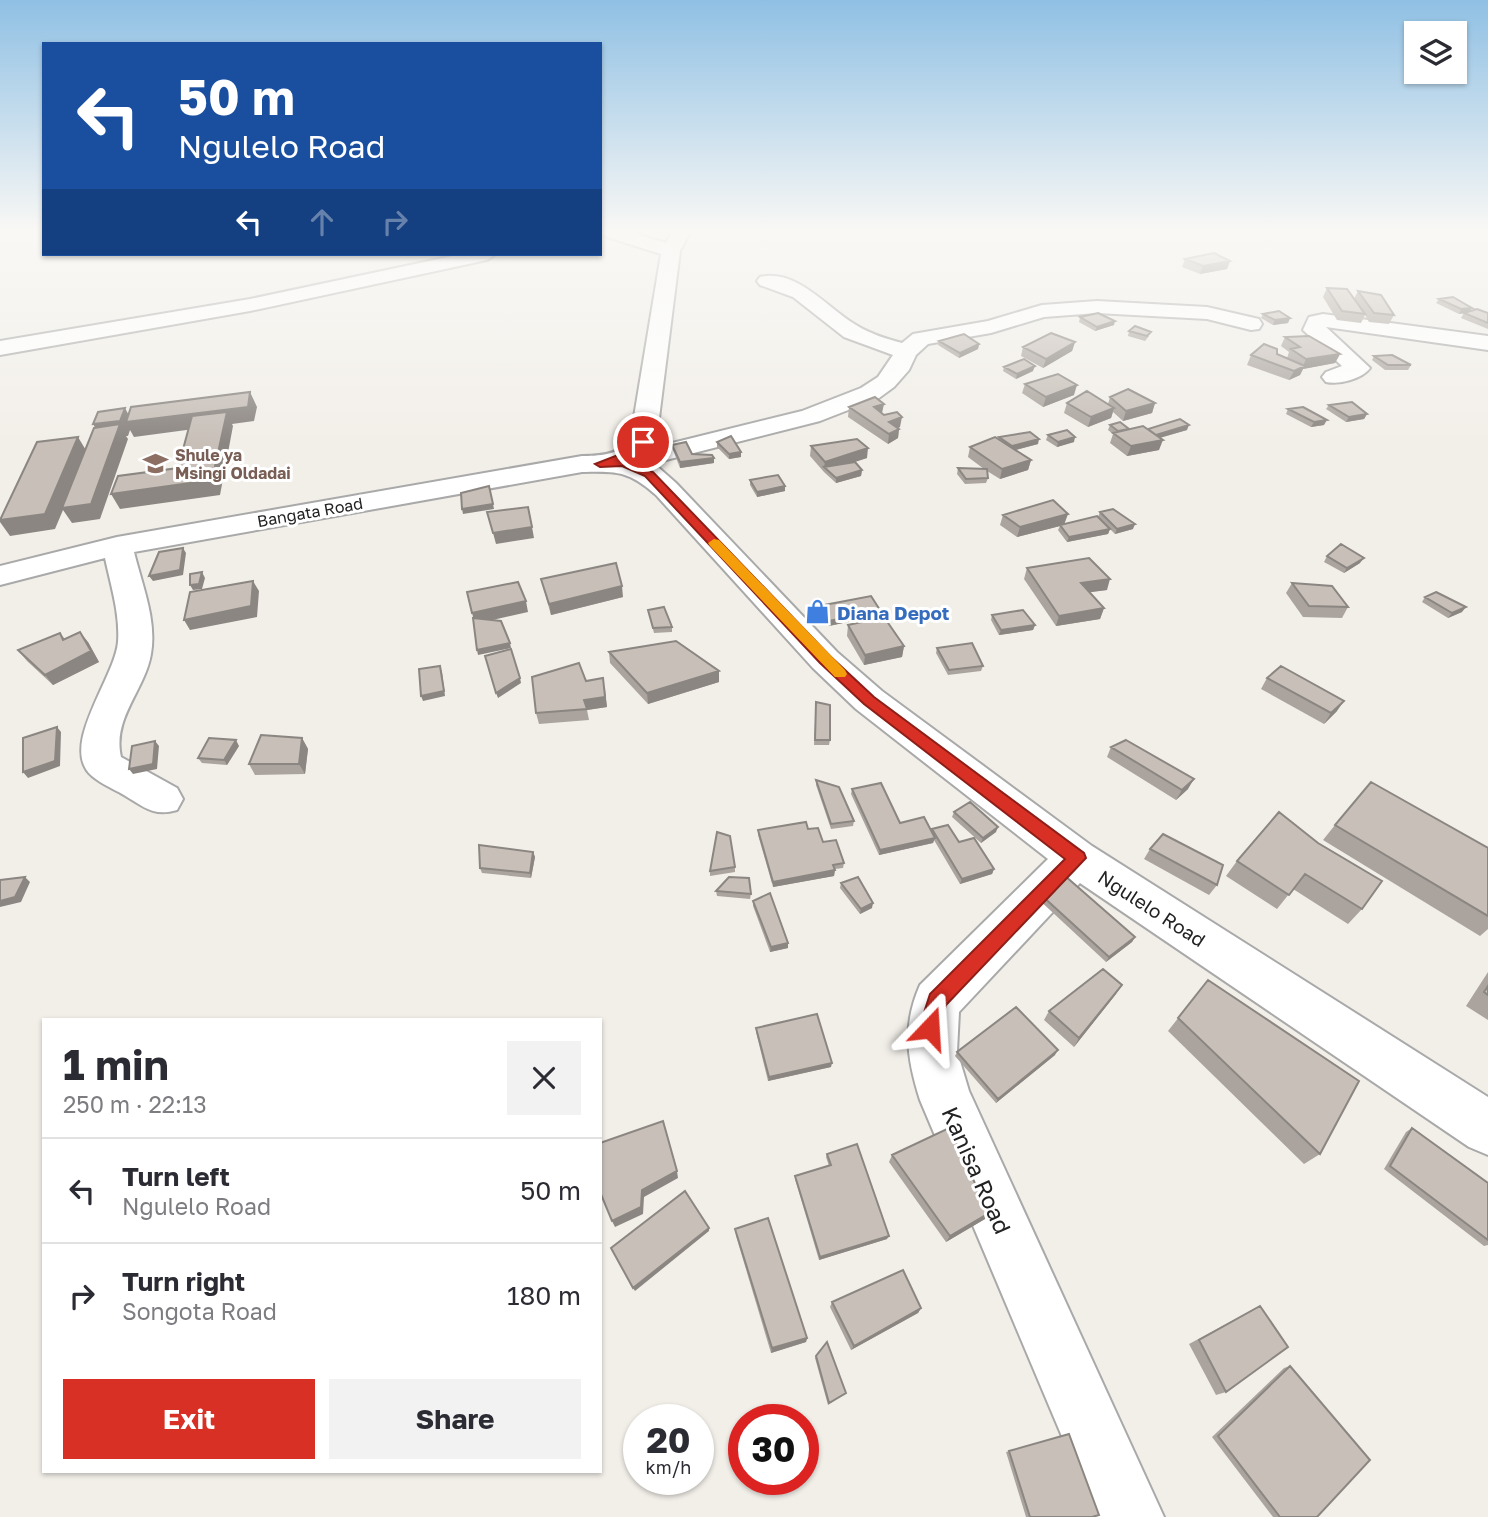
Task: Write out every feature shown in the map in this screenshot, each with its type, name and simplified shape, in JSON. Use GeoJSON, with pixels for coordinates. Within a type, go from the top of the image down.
{"type":"FeatureCollection","features":[{"type":"Feature","properties":{"kind":"street"},"geometry":{"type":"LineString","coordinates":[[0,348],[256,303]]}},
{"type":"Feature","properties":{"kind":"street"},"geometry":{"type":"LineString","coordinates":[[612,463],[635,453],[643,442],[666,303]]}},
{"type":"Feature","properties":{"kind":"street"},"geometry":{"type":"LineString","coordinates":[[816,303],[847,329],[906,352]]}},
{"type":"Feature","properties":{"kind":"street"},"geometry":{"type":"LineString","coordinates":[[612,463],[811,416],[838,407],[870,393],[886,382],[898,370],[906,352],[921,339],[932,335],[976,330],[1042,311],[1073,307],[1207,313],[1251,324]]}},
{"type":"Feature","properties":{"kind":"street"},"geometry":{"type":"LineString","coordinates":[[1334,377],[1359,368],[1314,330],[1317,322],[1323,320],[1488,342]]}},
{"type":"Feature","properties":{"kind":"street","name":"Bangata Road"},"geometry":{"type":"LineString","coordinates":[[0,576],[117,546],[582,464],[612,463]]}},
{"type":"Feature","properties":{"kind":"street","name":"Ngulelo Road"},"geometry":{"type":"LineString","coordinates":[[612,463],[649,474],[815,650],[869,700],[1077,858],[1488,1128]]}},
{"type":"Feature","properties":{"kind":"street"},"geometry":{"type":"LineString","coordinates":[[117,546],[134,625],[134,652],[131,668],[104,719],[99,750],[104,765],[163,799]]}},
{"type":"Feature","properties":{"kind":"street","name":"Kanisa Road"},"geometry":{"type":"LineString","coordinates":[[1077,858],[937,1000],[930,1028],[930,1048],[946,1100],[1130,1517]]}},
{"type":"Feature","properties":{"kind":"building"},"geometry":{"type":"Polygon","coordinates":[[[1337,303],[1357,303],[1365,314],[1342,311],[1337,303]]]}},
{"type":"Feature","properties":{"kind":"building"},"geometry":{"type":"Polygon","coordinates":[[[1367,303],[1386,303],[1394,315],[1374,313],[1367,303]]]}},
{"type":"Feature","properties":{"kind":"building"},"geometry":{"type":"Polygon","coordinates":[[[1447,303],[1463,303],[1472,308],[1461,309],[1447,303]]]}},
{"type":"Feature","properties":{"kind":"building"},"geometry":{"type":"Polygon","coordinates":[[[1477,309],[1488,313],[1488,323],[1464,313],[1477,309]]]}},
{"type":"Feature","properties":{"kind":"building"},"geometry":{"type":"Polygon","coordinates":[[[1279,311],[1290,318],[1275,320],[1263,314],[1279,311]]]}},
{"type":"Feature","properties":{"kind":"building"},"geometry":{"type":"Polygon","coordinates":[[[1098,313],[1115,321],[1097,327],[1080,317],[1098,313]]]}},
{"type":"Feature","properties":{"kind":"building"},"geometry":{"type":"Polygon","coordinates":[[[1135,326],[1151,332],[1147,336],[1129,331],[1135,326]]]}},
{"type":"Feature","properties":{"kind":"building"},"geometry":{"type":"Polygon","coordinates":[[[1051,333],[1075,342],[1046,359],[1023,347],[1051,333]]]}},
{"type":"Feature","properties":{"kind":"building"},"geometry":{"type":"Polygon","coordinates":[[[964,334],[979,344],[960,353],[939,341],[964,334]]]}},
{"type":"Feature","properties":{"kind":"building"},"geometry":{"type":"Polygon","coordinates":[[[1309,336],[1340,354],[1306,359],[1291,349],[1300,347],[1285,337],[1309,336]]]}},
{"type":"Feature","properties":{"kind":"building"},"geometry":{"type":"Polygon","coordinates":[[[1264,344],[1277,349],[1277,354],[1305,366],[1294,371],[1251,355],[1264,344]]]}},
{"type":"Feature","properties":{"kind":"building"},"geometry":{"type":"Polygon","coordinates":[[[1392,355],[1411,365],[1388,365],[1374,356],[1392,355]]]}},
{"type":"Feature","properties":{"kind":"building"},"geometry":{"type":"Polygon","coordinates":[[[1024,359],[1035,366],[1017,374],[1004,367],[1024,359]]]}},
{"type":"Feature","properties":{"kind":"building"},"geometry":{"type":"Polygon","coordinates":[[[1058,374],[1077,385],[1046,397],[1025,384],[1058,374]]]}},
{"type":"Feature","properties":{"kind":"building"},"geometry":{"type":"Polygon","coordinates":[[[1128,389],[1155,403],[1126,411],[1110,397],[1128,389]]]}},
{"type":"Feature","properties":{"kind":"building"},"geometry":{"type":"Polygon","coordinates":[[[1087,391],[1114,408],[1091,417],[1067,403],[1087,391]]]}},
{"type":"Feature","properties":{"kind":"building"},"geometry":{"type":"Polygon","coordinates":[[[250,392],[248,407],[126,422],[131,407],[250,392]]]}},
{"type":"Feature","properties":{"kind":"building"},"geometry":{"type":"Polygon","coordinates":[[[875,397],[884,404],[874,407],[884,415],[897,412],[902,417],[889,422],[899,429],[889,434],[849,407],[875,397]]]}},
{"type":"Feature","properties":{"kind":"building"},"geometry":{"type":"Polygon","coordinates":[[[1352,402],[1367,414],[1349,417],[1329,405],[1352,402]]]}},
{"type":"Feature","properties":{"kind":"building"},"geometry":{"type":"Polygon","coordinates":[[[1303,407],[1327,420],[1314,422],[1288,409],[1303,407]]]}},
{"type":"Feature","properties":{"kind":"building"},"geometry":{"type":"Polygon","coordinates":[[[125,408],[120,421],[93,424],[98,412],[125,408]]]}},
{"type":"Feature","properties":{"kind":"building"},"geometry":{"type":"Polygon","coordinates":[[[227,412],[212,480],[111,494],[118,476],[178,468],[192,416],[227,412]]]}},
{"type":"Feature","properties":{"kind":"building"},"geometry":{"type":"Polygon","coordinates":[[[1180,419],[1189,425],[1156,435],[1148,429],[1180,419]]]}},
{"type":"Feature","properties":{"kind":"building"},"geometry":{"type":"Polygon","coordinates":[[[1120,422],[1129,429],[1118,431],[1110,425],[1120,422]]]}},
{"type":"Feature","properties":{"kind":"building"},"geometry":{"type":"Polygon","coordinates":[[[120,424],[91,504],[62,508],[94,428],[120,424]]]}},
{"type":"Feature","properties":{"kind":"building"},"geometry":{"type":"Polygon","coordinates":[[[1143,426],[1163,440],[1131,446],[1113,433],[1143,426]]]}},
{"type":"Feature","properties":{"kind":"building"},"geometry":{"type":"Polygon","coordinates":[[[1067,430],[1075,437],[1058,442],[1048,435],[1067,430]]]}},
{"type":"Feature","properties":{"kind":"building"},"geometry":{"type":"Polygon","coordinates":[[[1030,432],[1039,439],[1012,446],[999,437],[1030,432]]]}},
{"type":"Feature","properties":{"kind":"building"},"geometry":{"type":"Polygon","coordinates":[[[731,436],[741,452],[729,454],[717,442],[731,436]]]}},
{"type":"Feature","properties":{"kind":"building"},"geometry":{"type":"Polygon","coordinates":[[[78,437],[45,514],[0,520],[37,442],[78,437]]]}},
{"type":"Feature","properties":{"kind":"building"},"geometry":{"type":"Polygon","coordinates":[[[995,437],[1031,460],[1002,469],[970,447],[995,437]]]}},
{"type":"Feature","properties":{"kind":"building"},"geometry":{"type":"Polygon","coordinates":[[[857,439],[868,448],[825,462],[811,446],[857,439]]]}},
{"type":"Feature","properties":{"kind":"building"},"geometry":{"type":"Polygon","coordinates":[[[686,442],[692,454],[712,455],[714,458],[680,462],[672,445],[686,442]]]}},
{"type":"Feature","properties":{"kind":"building"},"geometry":{"type":"Polygon","coordinates":[[[855,462],[862,470],[836,478],[824,467],[855,462]]]}},
{"type":"Feature","properties":{"kind":"building"},"geometry":{"type":"Polygon","coordinates":[[[958,468],[987,469],[988,478],[966,479],[958,468]]]}},
{"type":"Feature","properties":{"kind":"building"},"geometry":{"type":"Polygon","coordinates":[[[778,475],[785,486],[757,492],[750,480],[778,475]]]}},
{"type":"Feature","properties":{"kind":"building"},"geometry":{"type":"Polygon","coordinates":[[[489,486],[493,504],[462,509],[461,493],[489,486]]]}},
{"type":"Feature","properties":{"kind":"building"},"geometry":{"type":"Polygon","coordinates":[[[1053,500],[1068,514],[1020,527],[1003,515],[1053,500]]]}},
{"type":"Feature","properties":{"kind":"building"},"geometry":{"type":"Polygon","coordinates":[[[528,507],[532,527],[493,533],[487,512],[528,507]]]}},
{"type":"Feature","properties":{"kind":"building"},"geometry":{"type":"Polygon","coordinates":[[[1113,509],[1135,524],[1117,529],[1100,512],[1113,509]]]}},
{"type":"Feature","properties":{"kind":"building"},"geometry":{"type":"Polygon","coordinates":[[[1097,516],[1110,529],[1069,537],[1060,525],[1097,516]]]}},
{"type":"Feature","properties":{"kind":"building"},"geometry":{"type":"Polygon","coordinates":[[[1341,544],[1364,558],[1347,568],[1327,556],[1341,544]]]}},
{"type":"Feature","properties":{"kind":"building"},"geometry":{"type":"Polygon","coordinates":[[[183,548],[180,570],[149,576],[159,552],[183,548]]]}},
{"type":"Feature","properties":{"kind":"building"},"geometry":{"type":"Polygon","coordinates":[[[1089,558],[1110,579],[1081,583],[1104,608],[1059,616],[1027,568],[1089,558]]]}},
{"type":"Feature","properties":{"kind":"building"},"geometry":{"type":"Polygon","coordinates":[[[616,563],[622,586],[549,604],[541,579],[616,563]]]}},
{"type":"Feature","properties":{"kind":"building"},"geometry":{"type":"Polygon","coordinates":[[[202,572],[199,584],[190,585],[190,574],[202,572]]]}},
{"type":"Feature","properties":{"kind":"building"},"geometry":{"type":"Polygon","coordinates":[[[253,581],[251,606],[184,620],[190,592],[253,581]]]}},
{"type":"Feature","properties":{"kind":"building"},"geometry":{"type":"Polygon","coordinates":[[[518,582],[526,601],[472,613],[467,592],[518,582]]]}},
{"type":"Feature","properties":{"kind":"building"},"geometry":{"type":"Polygon","coordinates":[[[1292,583],[1332,586],[1348,607],[1309,606],[1292,583]]]}},
{"type":"Feature","properties":{"kind":"building"},"geometry":{"type":"Polygon","coordinates":[[[1436,592],[1466,607],[1452,613],[1425,597],[1436,592]]]}},
{"type":"Feature","properties":{"kind":"building"},"geometry":{"type":"Polygon","coordinates":[[[871,596],[880,610],[829,621],[819,606],[871,596]]]}},
{"type":"Feature","properties":{"kind":"building"},"geometry":{"type":"Polygon","coordinates":[[[664,607],[672,627],[653,628],[648,610],[664,607]]]}},
{"type":"Feature","properties":{"kind":"building"},"geometry":{"type":"Polygon","coordinates":[[[1023,610],[1035,625],[1001,630],[992,615],[1023,610]]]}},
{"type":"Feature","properties":{"kind":"building"},"geometry":{"type":"Polygon","coordinates":[[[884,617],[904,646],[865,655],[848,625],[884,617]]]}},
{"type":"Feature","properties":{"kind":"building"},"geometry":{"type":"Polygon","coordinates":[[[473,618],[501,621],[510,643],[477,650],[473,618]]]}},
{"type":"Feature","properties":{"kind":"building"},"geometry":{"type":"Polygon","coordinates":[[[80,632],[91,651],[45,675],[18,650],[60,633],[63,640],[80,632]]]}},
{"type":"Feature","properties":{"kind":"building"},"geometry":{"type":"Polygon","coordinates":[[[676,641],[719,671],[647,693],[609,652],[676,641]]]}},
{"type":"Feature","properties":{"kind":"building"},"geometry":{"type":"Polygon","coordinates":[[[972,643],[983,666],[949,670],[937,648],[972,643]]]}},
{"type":"Feature","properties":{"kind":"building"},"geometry":{"type":"Polygon","coordinates":[[[511,649],[520,678],[496,693],[485,656],[511,649]]]}},
{"type":"Feature","properties":{"kind":"building"},"geometry":{"type":"Polygon","coordinates":[[[579,663],[586,681],[603,678],[605,697],[584,700],[587,709],[536,713],[532,677],[579,663]]]}},
{"type":"Feature","properties":{"kind":"building"},"geometry":{"type":"Polygon","coordinates":[[[440,666],[444,691],[421,696],[419,669],[440,666]]]}},
{"type":"Feature","properties":{"kind":"building"},"geometry":{"type":"Polygon","coordinates":[[[1281,666],[1344,701],[1331,713],[1267,678],[1281,666]]]}},
{"type":"Feature","properties":{"kind":"building"},"geometry":{"type":"Polygon","coordinates":[[[816,702],[830,705],[830,740],[815,740],[816,702]]]}},
{"type":"Feature","properties":{"kind":"building"},"geometry":{"type":"Polygon","coordinates":[[[57,727],[55,761],[23,772],[23,738],[57,727]]]}},
{"type":"Feature","properties":{"kind":"building"},"geometry":{"type":"Polygon","coordinates":[[[261,735],[302,738],[299,764],[249,764],[261,735]]]}},
{"type":"Feature","properties":{"kind":"building"},"geometry":{"type":"Polygon","coordinates":[[[209,738],[236,740],[224,760],[198,758],[209,738]]]}},
{"type":"Feature","properties":{"kind":"building"},"geometry":{"type":"Polygon","coordinates":[[[1126,740],[1194,779],[1182,790],[1111,747],[1126,740]]]}},
{"type":"Feature","properties":{"kind":"building"},"geometry":{"type":"Polygon","coordinates":[[[155,741],[153,764],[129,769],[132,746],[155,741]]]}},
{"type":"Feature","properties":{"kind":"building"},"geometry":{"type":"Polygon","coordinates":[[[816,780],[839,787],[854,821],[831,824],[816,780]]]}},
{"type":"Feature","properties":{"kind":"building"},"geometry":{"type":"Polygon","coordinates":[[[1371,782],[1488,848],[1488,916],[1335,825],[1371,782]]]}},
{"type":"Feature","properties":{"kind":"building"},"geometry":{"type":"Polygon","coordinates":[[[881,783],[900,823],[924,817],[935,838],[880,850],[852,789],[881,783]]]}},
{"type":"Feature","properties":{"kind":"building"},"geometry":{"type":"Polygon","coordinates":[[[970,802],[998,827],[983,838],[954,812],[970,802]]]}},
{"type":"Feature","properties":{"kind":"building"},"geometry":{"type":"Polygon","coordinates":[[[1279,812],[1318,843],[1382,881],[1362,909],[1305,874],[1289,895],[1237,861],[1279,812]]]}},
{"type":"Feature","properties":{"kind":"building"},"geometry":{"type":"Polygon","coordinates":[[[806,822],[808,829],[818,828],[823,842],[836,840],[844,863],[833,865],[835,870],[773,882],[758,830],[806,822]]]}},
{"type":"Feature","properties":{"kind":"building"},"geometry":{"type":"Polygon","coordinates":[[[948,825],[959,842],[974,838],[994,869],[962,879],[932,829],[948,825]]]}},
{"type":"Feature","properties":{"kind":"building"},"geometry":{"type":"Polygon","coordinates":[[[717,832],[730,836],[735,867],[710,871],[717,832]]]}},
{"type":"Feature","properties":{"kind":"building"},"geometry":{"type":"Polygon","coordinates":[[[1163,834],[1223,865],[1217,885],[1150,849],[1163,834]]]}},
{"type":"Feature","properties":{"kind":"building"},"geometry":{"type":"Polygon","coordinates":[[[479,845],[533,852],[530,873],[480,868],[479,845]]]}},
{"type":"Feature","properties":{"kind":"building"},"geometry":{"type":"Polygon","coordinates":[[[1064,875],[1135,937],[1109,957],[1039,893],[1064,875]]]}},
{"type":"Feature","properties":{"kind":"building"},"geometry":{"type":"Polygon","coordinates":[[[25,877],[15,897],[0,901],[0,880],[25,877]]]}},
{"type":"Feature","properties":{"kind":"building"},"geometry":{"type":"Polygon","coordinates":[[[729,877],[749,878],[751,894],[716,891],[729,877]]]}},
{"type":"Feature","properties":{"kind":"building"},"geometry":{"type":"Polygon","coordinates":[[[858,877],[873,903],[861,909],[841,883],[858,877]]]}},
{"type":"Feature","properties":{"kind":"building"},"geometry":{"type":"Polygon","coordinates":[[[770,893],[788,943],[771,947],[753,901],[770,893]]]}},
{"type":"Feature","properties":{"kind":"building"},"geometry":{"type":"Polygon","coordinates":[[[1103,969],[1122,985],[1079,1038],[1049,1011],[1103,969]]]}},
{"type":"Feature","properties":{"kind":"building"},"geometry":{"type":"Polygon","coordinates":[[[1208,980],[1359,1081],[1320,1154],[1178,1018],[1208,980]]]}},
{"type":"Feature","properties":{"kind":"building"},"geometry":{"type":"Polygon","coordinates":[[[1016,1007],[1058,1050],[998,1099],[957,1052],[1016,1007]]]}},
{"type":"Feature","properties":{"kind":"building"},"geometry":{"type":"Polygon","coordinates":[[[817,1014],[832,1063],[769,1077],[756,1028],[817,1014]]]}},
{"type":"Feature","properties":{"kind":"building"},"geometry":{"type":"Polygon","coordinates":[[[663,1121],[677,1171],[642,1190],[641,1207],[612,1221],[602,1197],[602,1142],[663,1121]]]}},
{"type":"Feature","properties":{"kind":"building"},"geometry":{"type":"Polygon","coordinates":[[[949,1128],[989,1213],[950,1236],[892,1155],[949,1128]]]}},
{"type":"Feature","properties":{"kind":"building"},"geometry":{"type":"Polygon","coordinates":[[[1412,1128],[1488,1183],[1488,1240],[1390,1166],[1412,1128]]]}},
{"type":"Feature","properties":{"kind":"building"},"geometry":{"type":"Polygon","coordinates":[[[857,1144],[889,1236],[820,1257],[795,1176],[831,1165],[827,1154],[857,1144]]]}},
{"type":"Feature","properties":{"kind":"building"},"geometry":{"type":"Polygon","coordinates":[[[685,1191],[709,1228],[633,1288],[611,1248],[685,1191]]]}},
{"type":"Feature","properties":{"kind":"building"},"geometry":{"type":"Polygon","coordinates":[[[768,1218],[807,1338],[772,1348],[735,1229],[768,1218]]]}},
{"type":"Feature","properties":{"kind":"building"},"geometry":{"type":"Polygon","coordinates":[[[903,1270],[921,1308],[854,1346],[832,1302],[903,1270]]]}},
{"type":"Feature","properties":{"kind":"building"},"geometry":{"type":"Polygon","coordinates":[[[1260,1306],[1288,1347],[1226,1392],[1199,1340],[1260,1306]]]}},
{"type":"Feature","properties":{"kind":"building"},"geometry":{"type":"Polygon","coordinates":[[[827,1342],[846,1393],[829,1403],[816,1356],[827,1342]]]}},
{"type":"Feature","properties":{"kind":"building"},"geometry":{"type":"Polygon","coordinates":[[[1290,1366],[1370,1460],[1317,1517],[1280,1517],[1218,1436],[1290,1366]]]}},
{"type":"Feature","properties":{"kind":"building"},"geometry":{"type":"Polygon","coordinates":[[[1069,1434],[1099,1515],[1030,1517],[1009,1451],[1069,1434]]]}},
{"type":"Feature","properties":{"kind":"slow traffic"},"geometry":{"type":"LineString","coordinates":[[714,543],[840,674]]}},
{"type":"Feature","properties":{"kind":"place","name":"Shule ya Msingi Oldadai"},"geometry":{"type":"Point","coordinates":[155,464]}},
{"type":"Feature","properties":{"kind":"place","name":"Diana Depot"},"geometry":{"type":"Point","coordinates":[817,612]}},
{"type":"Feature","properties":{"kind":"route"},"geometry":{"type":"LineString","coordinates":[[643,442],[635,453],[600,464],[623,463],[638,467],[649,474],[825,660],[869,700],[1077,858],[937,1000],[930,1028]]}}]}
